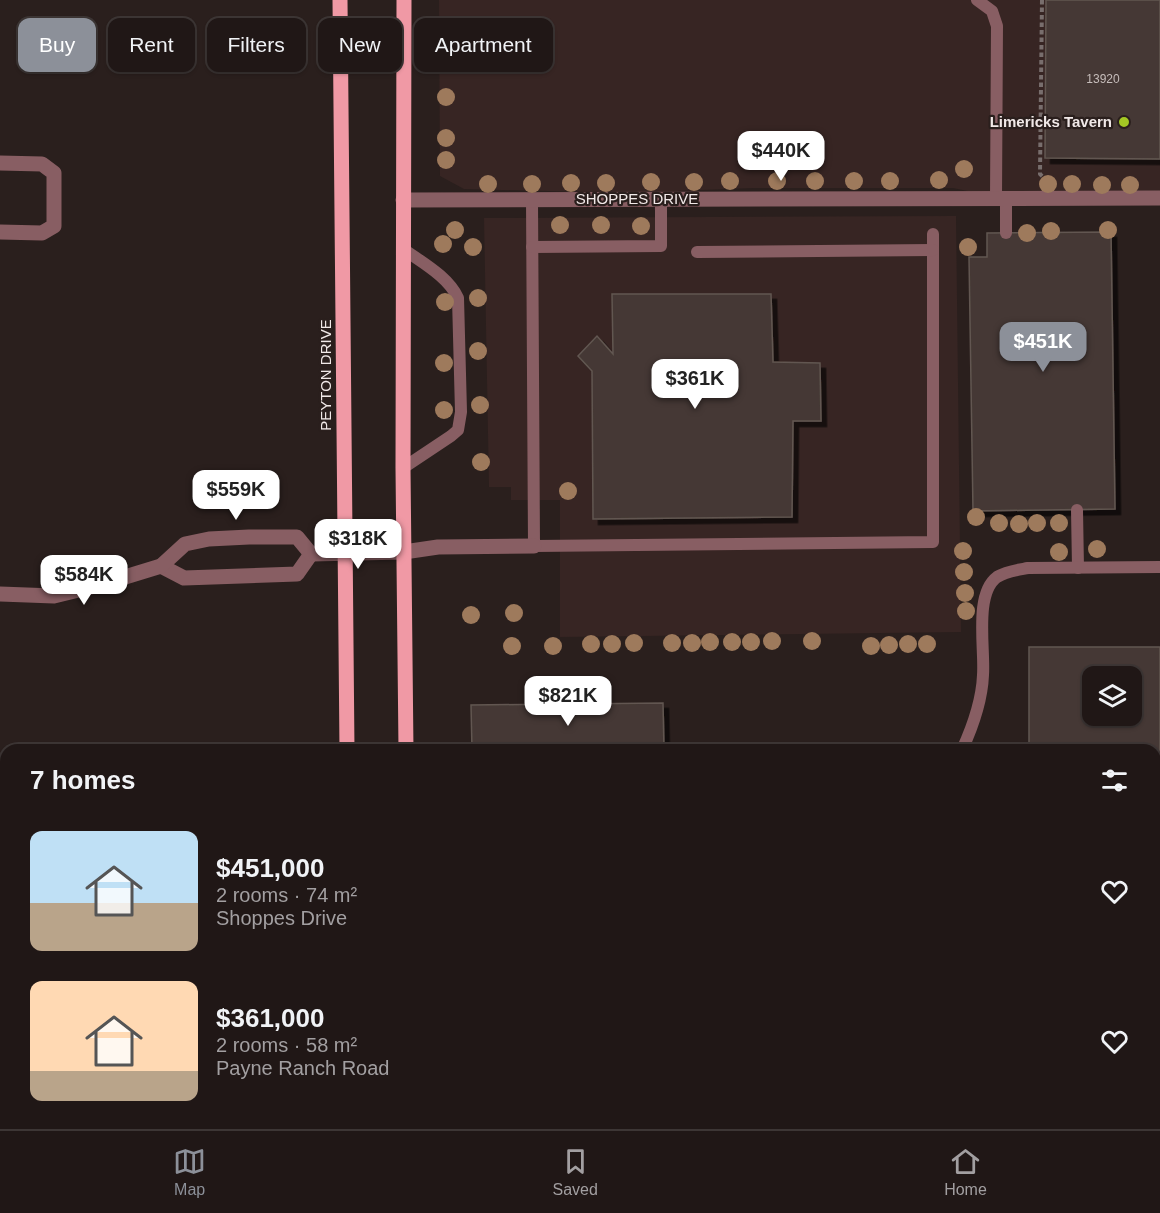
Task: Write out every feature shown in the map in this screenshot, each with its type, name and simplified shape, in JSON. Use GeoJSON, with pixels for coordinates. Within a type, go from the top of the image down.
{"type":"FeatureCollection","features":[{"type":"Feature","properties":{"kind":"main road","name":"PEYTON DRIVE"},"geometry":{"type":"LineString","coordinates":[[340,0],[347,744]]}},
{"type":"Feature","properties":{"kind":"main road"},"geometry":{"type":"LineString","coordinates":[[404,0],[402,248],[406,744]]}},
{"type":"Feature","properties":{"kind":"street"},"geometry":{"type":"LineString","coordinates":[[0,163],[42,164],[54,173],[54,226],[42,234],[0,232]]}},
{"type":"Feature","properties":{"kind":"street","name":"SHOPPES DRIVE"},"geometry":{"type":"LineString","coordinates":[[403,200],[1160,198]]}},
{"type":"Feature","properties":{"kind":"street"},"geometry":{"type":"LineString","coordinates":[[0,594],[54,596],[99,585],[161,566],[185,544],[209,539],[297,537],[311,554]]}},
{"type":"Feature","properties":{"kind":"street"},"geometry":{"type":"LineString","coordinates":[[311,554],[404,552],[438,547],[534,546]]}},
{"type":"Feature","properties":{"kind":"street"},"geometry":{"type":"LineString","coordinates":[[161,566],[184,578],[297,574],[311,554]]}},
{"type":"Feature","properties":{"kind":"lane"},"geometry":{"type":"LineString","coordinates":[[977,0],[992,11],[997,26],[1001,197],[1006,233]]}},
{"type":"Feature","properties":{"kind":"lane"},"geometry":{"type":"LineString","coordinates":[[532,246],[661,246],[661,199]]}},
{"type":"Feature","properties":{"kind":"lane"},"geometry":{"type":"LineString","coordinates":[[532,200],[534,546],[933,542],[933,234]]}},
{"type":"Feature","properties":{"kind":"lane"},"geometry":{"type":"LineString","coordinates":[[402,248],[444,280],[454,289],[458,298],[461,412],[458,430],[452,436],[403,468]]}},
{"type":"Feature","properties":{"kind":"lane"},"geometry":{"type":"LineString","coordinates":[[697,252],[933,250]]}},
{"type":"Feature","properties":{"kind":"lane"},"geometry":{"type":"LineString","coordinates":[[1077,510],[1078,568]]}},
{"type":"Feature","properties":{"kind":"lane"},"geometry":{"type":"LineString","coordinates":[[964,744],[979,704],[983,676],[984,601],[991,583],[997,577],[1011,570],[1160,567]]}},
{"type":"Feature","properties":{"kind":"path"},"geometry":{"type":"LineString","coordinates":[[1042,0],[1040,174],[1044,179],[1050,178]]}},
{"type":"Feature","properties":{"kind":"shaded area"},"geometry":{"type":"Polygon","coordinates":[[[439,0],[1160,0],[1160,192],[996,197],[953,188],[753,188],[624,193],[464,189],[440,176],[439,72],[553,72],[553,18],[439,18],[439,0]]]}},
{"type":"Feature","properties":{"kind":"shaded area"},"geometry":{"type":"Polygon","coordinates":[[[956,216],[961,632],[560,637],[560,500],[511,500],[511,487],[489,487],[484,218],[956,216]]]}},
{"type":"Feature","properties":{"kind":"building"},"geometry":{"type":"Polygon","coordinates":[[[1046,0],[1160,0],[1160,159],[1045,158],[1046,0]]]}},
{"type":"Feature","properties":{"kind":"building"},"geometry":{"type":"Polygon","coordinates":[[[1111,232],[1115,509],[973,511],[969,257],[987,257],[987,233],[1111,232]]]}},
{"type":"Feature","properties":{"kind":"building"},"geometry":{"type":"Polygon","coordinates":[[[612,294],[771,294],[773,362],[820,363],[821,421],[793,421],[792,517],[593,519],[592,371],[578,356],[597,336],[613,354],[612,294]]]}},
{"type":"Feature","properties":{"kind":"building"},"geometry":{"type":"Polygon","coordinates":[[[1029,647],[1160,647],[1160,744],[1029,744],[1029,647]]]}},
{"type":"Feature","properties":{"kind":"building"},"geometry":{"type":"Polygon","coordinates":[[[663,703],[664,744],[472,744],[471,705],[663,703]]]}},
{"type":"Feature","properties":{"kind":"place","name":"Limericks Tavern"},"geometry":{"type":"Point","coordinates":[1124,122]}}]}
